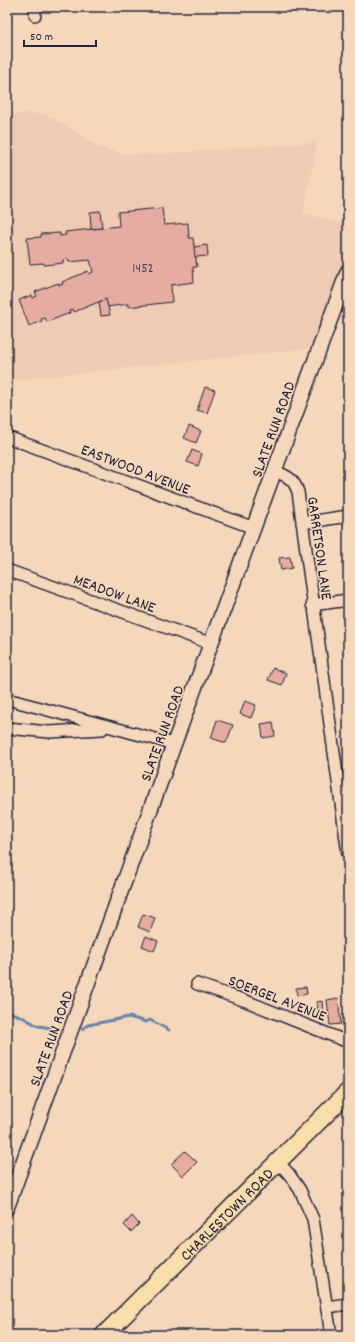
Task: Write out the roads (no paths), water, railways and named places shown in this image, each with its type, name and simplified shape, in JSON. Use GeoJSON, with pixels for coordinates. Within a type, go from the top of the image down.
{"type":"FeatureCollection","features":[{"type":"Feature","properties":{"kind":"main road","name":"CHARLESTOWN ROAD"},"geometry":{"type":"LineString","coordinates":[[104,1335],[277,1161],[348,1092]]}},
{"type":"Feature","properties":{"kind":"street","name":"SLATE RUN ROAD"},"geometry":{"type":"LineString","coordinates":[[7,1207],[174,744],[275,471],[343,300],[348,271]]}},
{"type":"Feature","properties":{"kind":"street","name":"EASTWOOD AVENUE"},"geometry":{"type":"LineString","coordinates":[[7,437],[254,528]]}},
{"type":"Feature","properties":{"kind":"street","name":"GARRETSON LANE"},"geometry":{"type":"LineString","coordinates":[[275,471],[287,476],[294,482],[302,523],[312,605],[348,854]]}},
{"type":"Feature","properties":{"kind":"street"},"geometry":{"type":"LineString","coordinates":[[302,523],[348,516]]}},
{"type":"Feature","properties":{"kind":"street","name":"MEADOW LANE"},"geometry":{"type":"LineString","coordinates":[[7,570],[212,644]]}},
{"type":"Feature","properties":{"kind":"street"},"geometry":{"type":"LineString","coordinates":[[312,605],[348,600]]}},
{"type":"Feature","properties":{"kind":"street"},"geometry":{"type":"LineString","coordinates":[[7,698],[174,744]]}},
{"type":"Feature","properties":{"kind":"street"},"geometry":{"type":"LineString","coordinates":[[7,728],[49,732],[112,728]]}},
{"type":"Feature","properties":{"kind":"street","name":"SOERGEL AVENUE"},"geometry":{"type":"LineString","coordinates":[[197,984],[246,1001],[348,1042]]}},
{"type":"Feature","properties":{"kind":"street"},"geometry":{"type":"LineString","coordinates":[[277,1161],[289,1174],[309,1208],[318,1243],[331,1335]]}},
{"type":"Feature","properties":{"kind":"street"},"geometry":{"type":"LineString","coordinates":[[327,1307],[348,1304]]}},
{"type":"Feature","properties":{"kind":"waterway"},"geometry":{"type":"LineString","coordinates":[[7,1011],[38,1026],[60,1029]]}},
{"type":"Feature","properties":{"kind":"waterway"},"geometry":{"type":"LineString","coordinates":[[82,1029],[88,1025],[129,1017],[146,1022],[150,1020],[169,1030]]}}]}
